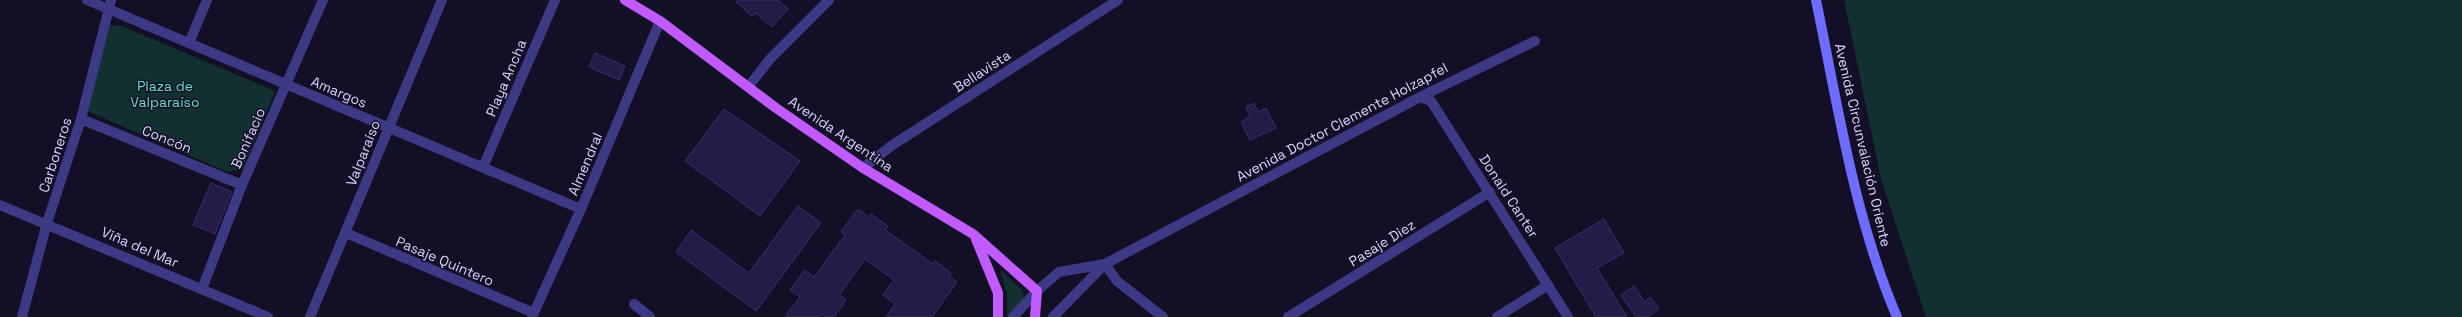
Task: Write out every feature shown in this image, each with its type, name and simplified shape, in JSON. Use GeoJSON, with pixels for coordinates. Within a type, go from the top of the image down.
{"type":"FeatureCollection","features":[{"type":"Feature","properties":{"kind":"main road","name":"Avenida Argentina"},"geometry":{"type":"LineString","coordinates":[[625,0],[660,21],[749,86],[776,108],[863,168],[973,234]]}},
{"type":"Feature","properties":{"kind":"main road","name":"Avenida Circunvalación Oriente"},"geometry":{"type":"LineString","coordinates":[[1816,0],[1862,209],[1879,269],[1897,317]]}},
{"type":"Feature","properties":{"kind":"main road"},"geometry":{"type":"LineString","coordinates":[[973,234],[1037,291],[1035,317]]}},
{"type":"Feature","properties":{"kind":"main road"},"geometry":{"type":"LineString","coordinates":[[973,234],[998,292],[998,317]]}},
{"type":"Feature","properties":{"kind":"street","name":"Amargos"},"geometry":{"type":"LineString","coordinates":[[87,0],[110,4],[189,43],[581,209]]}},
{"type":"Feature","properties":{"kind":"street"},"geometry":{"type":"LineString","coordinates":[[189,43],[207,0]]}},
{"type":"Feature","properties":{"kind":"street","name":"Bonifacio"},"geometry":{"type":"LineString","coordinates":[[202,289],[242,185],[288,85],[323,0]]}},
{"type":"Feature","properties":{"kind":"street","name":"Valparaíso"},"geometry":{"type":"LineString","coordinates":[[310,317],[442,0]]}},
{"type":"Feature","properties":{"kind":"street","name":"Playa Ancha"},"geometry":{"type":"LineString","coordinates":[[483,167],[556,0]]}},
{"type":"Feature","properties":{"kind":"street"},"geometry":{"type":"LineString","coordinates":[[749,86],[770,59],[829,0]]}},
{"type":"Feature","properties":{"kind":"street","name":"Bellavista"},"geometry":{"type":"LineString","coordinates":[[863,168],[891,146],[1118,0]]}},
{"type":"Feature","properties":{"kind":"street","name":"Carboneros"},"geometry":{"type":"LineString","coordinates":[[22,317],[47,223],[81,119],[110,4]]}},
{"type":"Feature","properties":{"kind":"street","name":"Almendral"},"geometry":{"type":"LineString","coordinates":[[533,315],[581,209],[660,21]]}},
{"type":"Feature","properties":{"kind":"street","name":"Avenida Doctor Clemente Holzapfel"},"geometry":{"type":"LineString","coordinates":[[1013,317],[1037,291],[1059,272],[1104,264],[1420,97],[1535,41]]}},
{"type":"Feature","properties":{"kind":"street","name":"Donald Canter"},"geometry":{"type":"LineString","coordinates":[[1420,97],[1431,101],[1568,317]]}},
{"type":"Feature","properties":{"kind":"street","name":"Concón"},"geometry":{"type":"LineString","coordinates":[[81,119],[242,185]]}},
{"type":"Feature","properties":{"kind":"street","name":"Pasaje Diez"},"geometry":{"type":"LineString","coordinates":[[1288,317],[1490,192]]}},
{"type":"Feature","properties":{"kind":"street","name":"Viña del Mar"},"geometry":{"type":"LineString","coordinates":[[0,205],[47,223],[268,317]]}},
{"type":"Feature","properties":{"kind":"street","name":"Pasaje Quintero"},"geometry":{"type":"LineString","coordinates":[[346,233],[533,315]]}},
{"type":"Feature","properties":{"kind":"street"},"geometry":{"type":"LineString","coordinates":[[1053,317],[1104,264],[1117,281],[1163,317]]}},
{"type":"Feature","properties":{"kind":"street"},"geometry":{"type":"LineString","coordinates":[[1496,317],[1548,285]]}},
{"type":"Feature","properties":{"kind":"street"},"geometry":{"type":"LineString","coordinates":[[634,304],[650,317]]}},
{"type":"Feature","properties":{"kind":"green space"},"geometry":{"type":"Polygon","coordinates":[[[1844,0],[2462,0],[2462,317],[1926,317],[1881,179],[1844,0]]]}},
{"type":"Feature","properties":{"kind":"green space","name":"Plaza de Valparaíso"},"geometry":{"type":"Polygon","coordinates":[[[110,25],[122,26],[275,91],[243,169],[227,172],[87,111],[110,25]]]}},
{"type":"Feature","properties":{"kind":"green space"},"geometry":{"type":"Polygon","coordinates":[[[1000,269],[1022,290],[1025,299],[1010,317],[1007,317],[1007,294],[1000,269]]]}},
{"type":"Feature","properties":{"kind":"building"},"geometry":{"type":"Polygon","coordinates":[[[738,0],[778,0],[788,9],[772,27],[755,13],[752,16],[736,2],[738,0]]]}},
{"type":"Feature","properties":{"kind":"building"},"geometry":{"type":"Polygon","coordinates":[[[595,53],[625,66],[619,80],[589,67],[595,53]]]}},
{"type":"Feature","properties":{"kind":"building"},"geometry":{"type":"Polygon","coordinates":[[[1254,103],[1258,112],[1266,108],[1276,128],[1250,140],[1241,122],[1250,117],[1246,107],[1254,103]]]}},
{"type":"Feature","properties":{"kind":"building"},"geometry":{"type":"Polygon","coordinates":[[[724,109],[800,161],[760,216],[685,161],[724,109]]]}},
{"type":"Feature","properties":{"kind":"building"},"geometry":{"type":"Polygon","coordinates":[[[211,183],[232,192],[215,234],[193,225],[211,183]]]}},
{"type":"Feature","properties":{"kind":"building"},"geometry":{"type":"Polygon","coordinates":[[[798,206],[821,223],[756,311],[676,252],[691,230],[749,273],[798,206]]]}},
{"type":"Feature","properties":{"kind":"building"},"geometry":{"type":"Polygon","coordinates":[[[858,209],[869,217],[871,214],[888,226],[885,230],[933,264],[935,261],[951,273],[949,276],[957,282],[932,317],[886,317],[895,304],[883,295],[894,280],[865,259],[839,295],[846,300],[834,317],[826,317],[821,314],[819,317],[785,317],[800,297],[790,290],[805,270],[814,277],[845,235],[841,232],[858,209]]]}},
{"type":"Feature","properties":{"kind":"building"},"geometry":{"type":"Polygon","coordinates":[[[1604,219],[1624,253],[1597,268],[1627,317],[1596,317],[1555,248],[1604,219]]]}},
{"type":"Feature","properties":{"kind":"building"},"geometry":{"type":"Polygon","coordinates":[[[1634,286],[1645,302],[1650,297],[1659,309],[1648,317],[1636,317],[1621,295],[1634,286]]]}}]}
